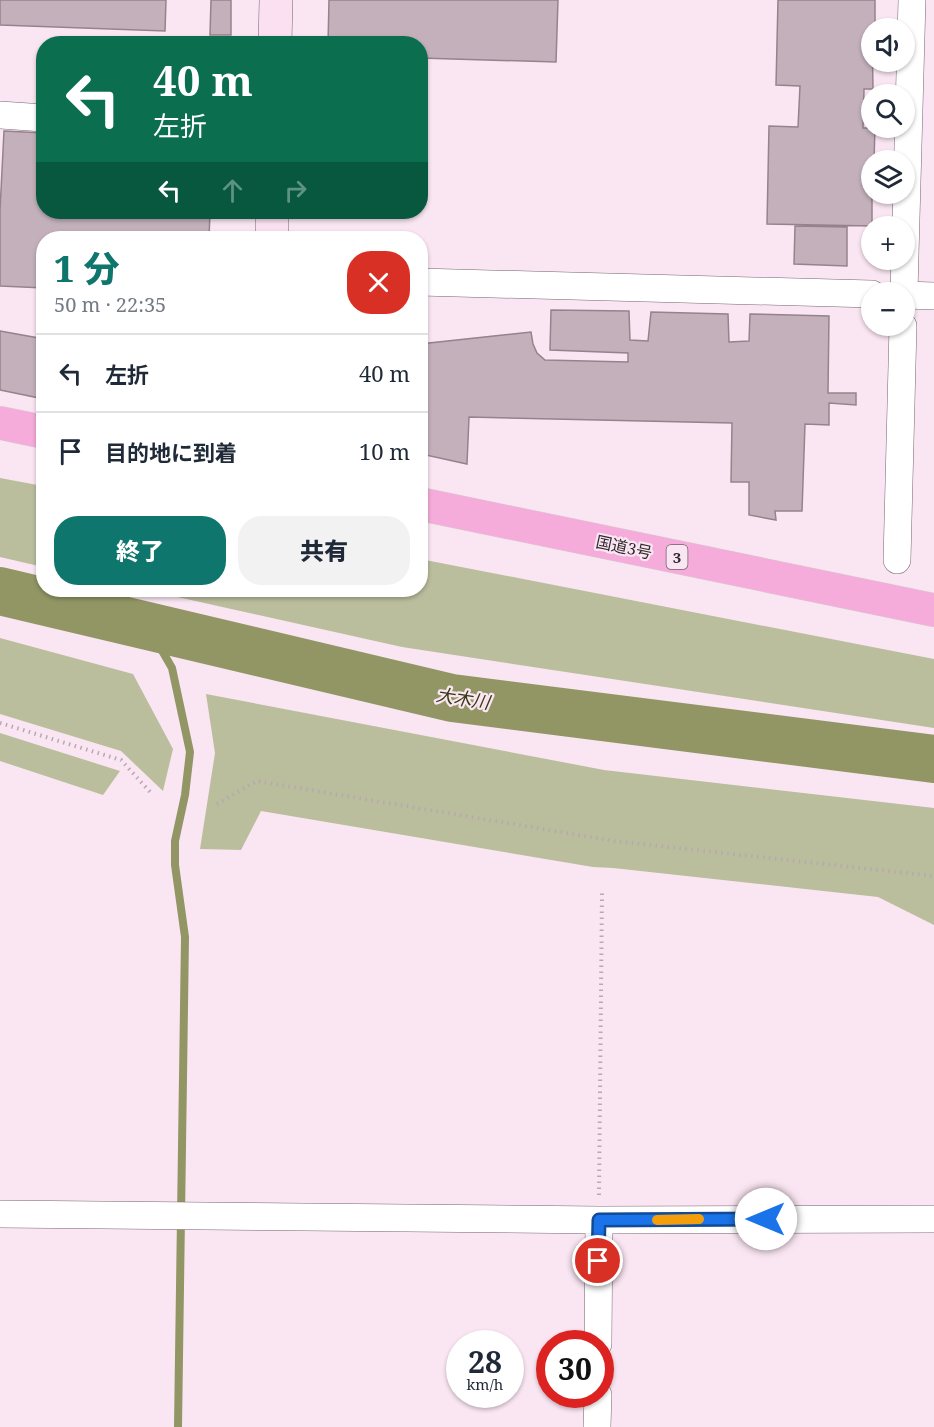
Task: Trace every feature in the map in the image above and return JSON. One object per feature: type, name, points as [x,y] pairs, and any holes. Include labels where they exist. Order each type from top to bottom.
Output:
[{"type":"highway","points":[[0,423],[36,430]]},
{"type":"highway","name":"国道3号","points":[[428,506],[934,610]]},
{"type":"main road","points":[[275,36],[276,0]]},
{"type":"street","points":[[904,282],[912,0]]},
{"type":"street","points":[[0,115],[36,117]]},
{"type":"street","points":[[428,282],[861,294]]},
{"type":"street","points":[[915,295],[934,296]]},
{"type":"street","points":[[897,560],[903,336]]},
{"type":"street","points":[[0,1214],[599,1220],[934,1219]]},
{"type":"street","points":[[598,1330],[599,1220]]},
{"type":"street","points":[[597,1427],[598,1408]]},
{"type":"path","points":[[0,723],[121,760],[152,794]]},
{"type":"path","points":[[217,804],[257,781],[614,841],[934,876]]},
{"type":"path","points":[[599,1220],[602,893]]},
{"type":"green space","points":[[0,478],[36,485],[36,565],[0,557]]},
{"type":"green space","points":[[428,561],[934,659],[934,728],[402,647],[177,597],[428,597]]},
{"type":"green space","points":[[0,638],[133,674],[173,749],[163,791],[121,751],[0,714]]},
{"type":"green space","points":[[206,694],[604,770],[934,808],[934,925],[878,897],[593,867],[261,811],[241,850],[200,849],[215,753]]},
{"type":"green space","points":[[0,733],[120,771],[103,795],[0,761]]},
{"type":"building","points":[[0,0],[166,0],[165,31],[0,25]]},
{"type":"building","points":[[211,0],[231,0],[231,35],[210,35]]},
{"type":"building","points":[[329,0],[558,0],[556,62],[428,58],[428,36],[328,36]]},
{"type":"building","points":[[778,0],[875,0],[875,18],[861,18],[861,72],[873,72],[873,84],[861,84],[861,138],[875,138],[874,150],[861,150],[861,204],[872,204],[872,216],[861,216],[861,226],[767,224],[769,126],[798,127],[800,86],[776,85]]},
{"type":"building","points":[[4,131],[36,133],[36,219],[210,219],[209,231],[36,231],[36,288],[0,286],[0,210]]},
{"type":"building","points":[[795,226],[847,227],[847,266],[794,264]]},
{"type":"building","points":[[551,310],[629,311],[630,340],[648,341],[651,312],[728,314],[729,342],[749,341],[750,314],[829,316],[828,393],[856,393],[856,405],[829,403],[829,425],[805,424],[802,511],[775,511],[776,520],[749,515],[749,482],[731,482],[732,423],[469,417],[467,464],[428,456],[428,343],[531,332],[537,353],[545,360],[628,362],[628,353],[550,350]]},
{"type":"building","points":[[0,331],[36,338],[36,397],[0,390]]},
{"type":"waterway","name":"大木川","points":[[0,591],[452,698],[934,759]]},
{"type":"waterway","points":[[149,628],[172,668],[190,752],[185,795],[175,841],[175,865],[185,937],[178,1427]]},
{"type":"slow traffic","points":[[657,1220],[699,1219]]},
{"type":"route","points":[[598,1261],[599,1220],[766,1219]]}]
